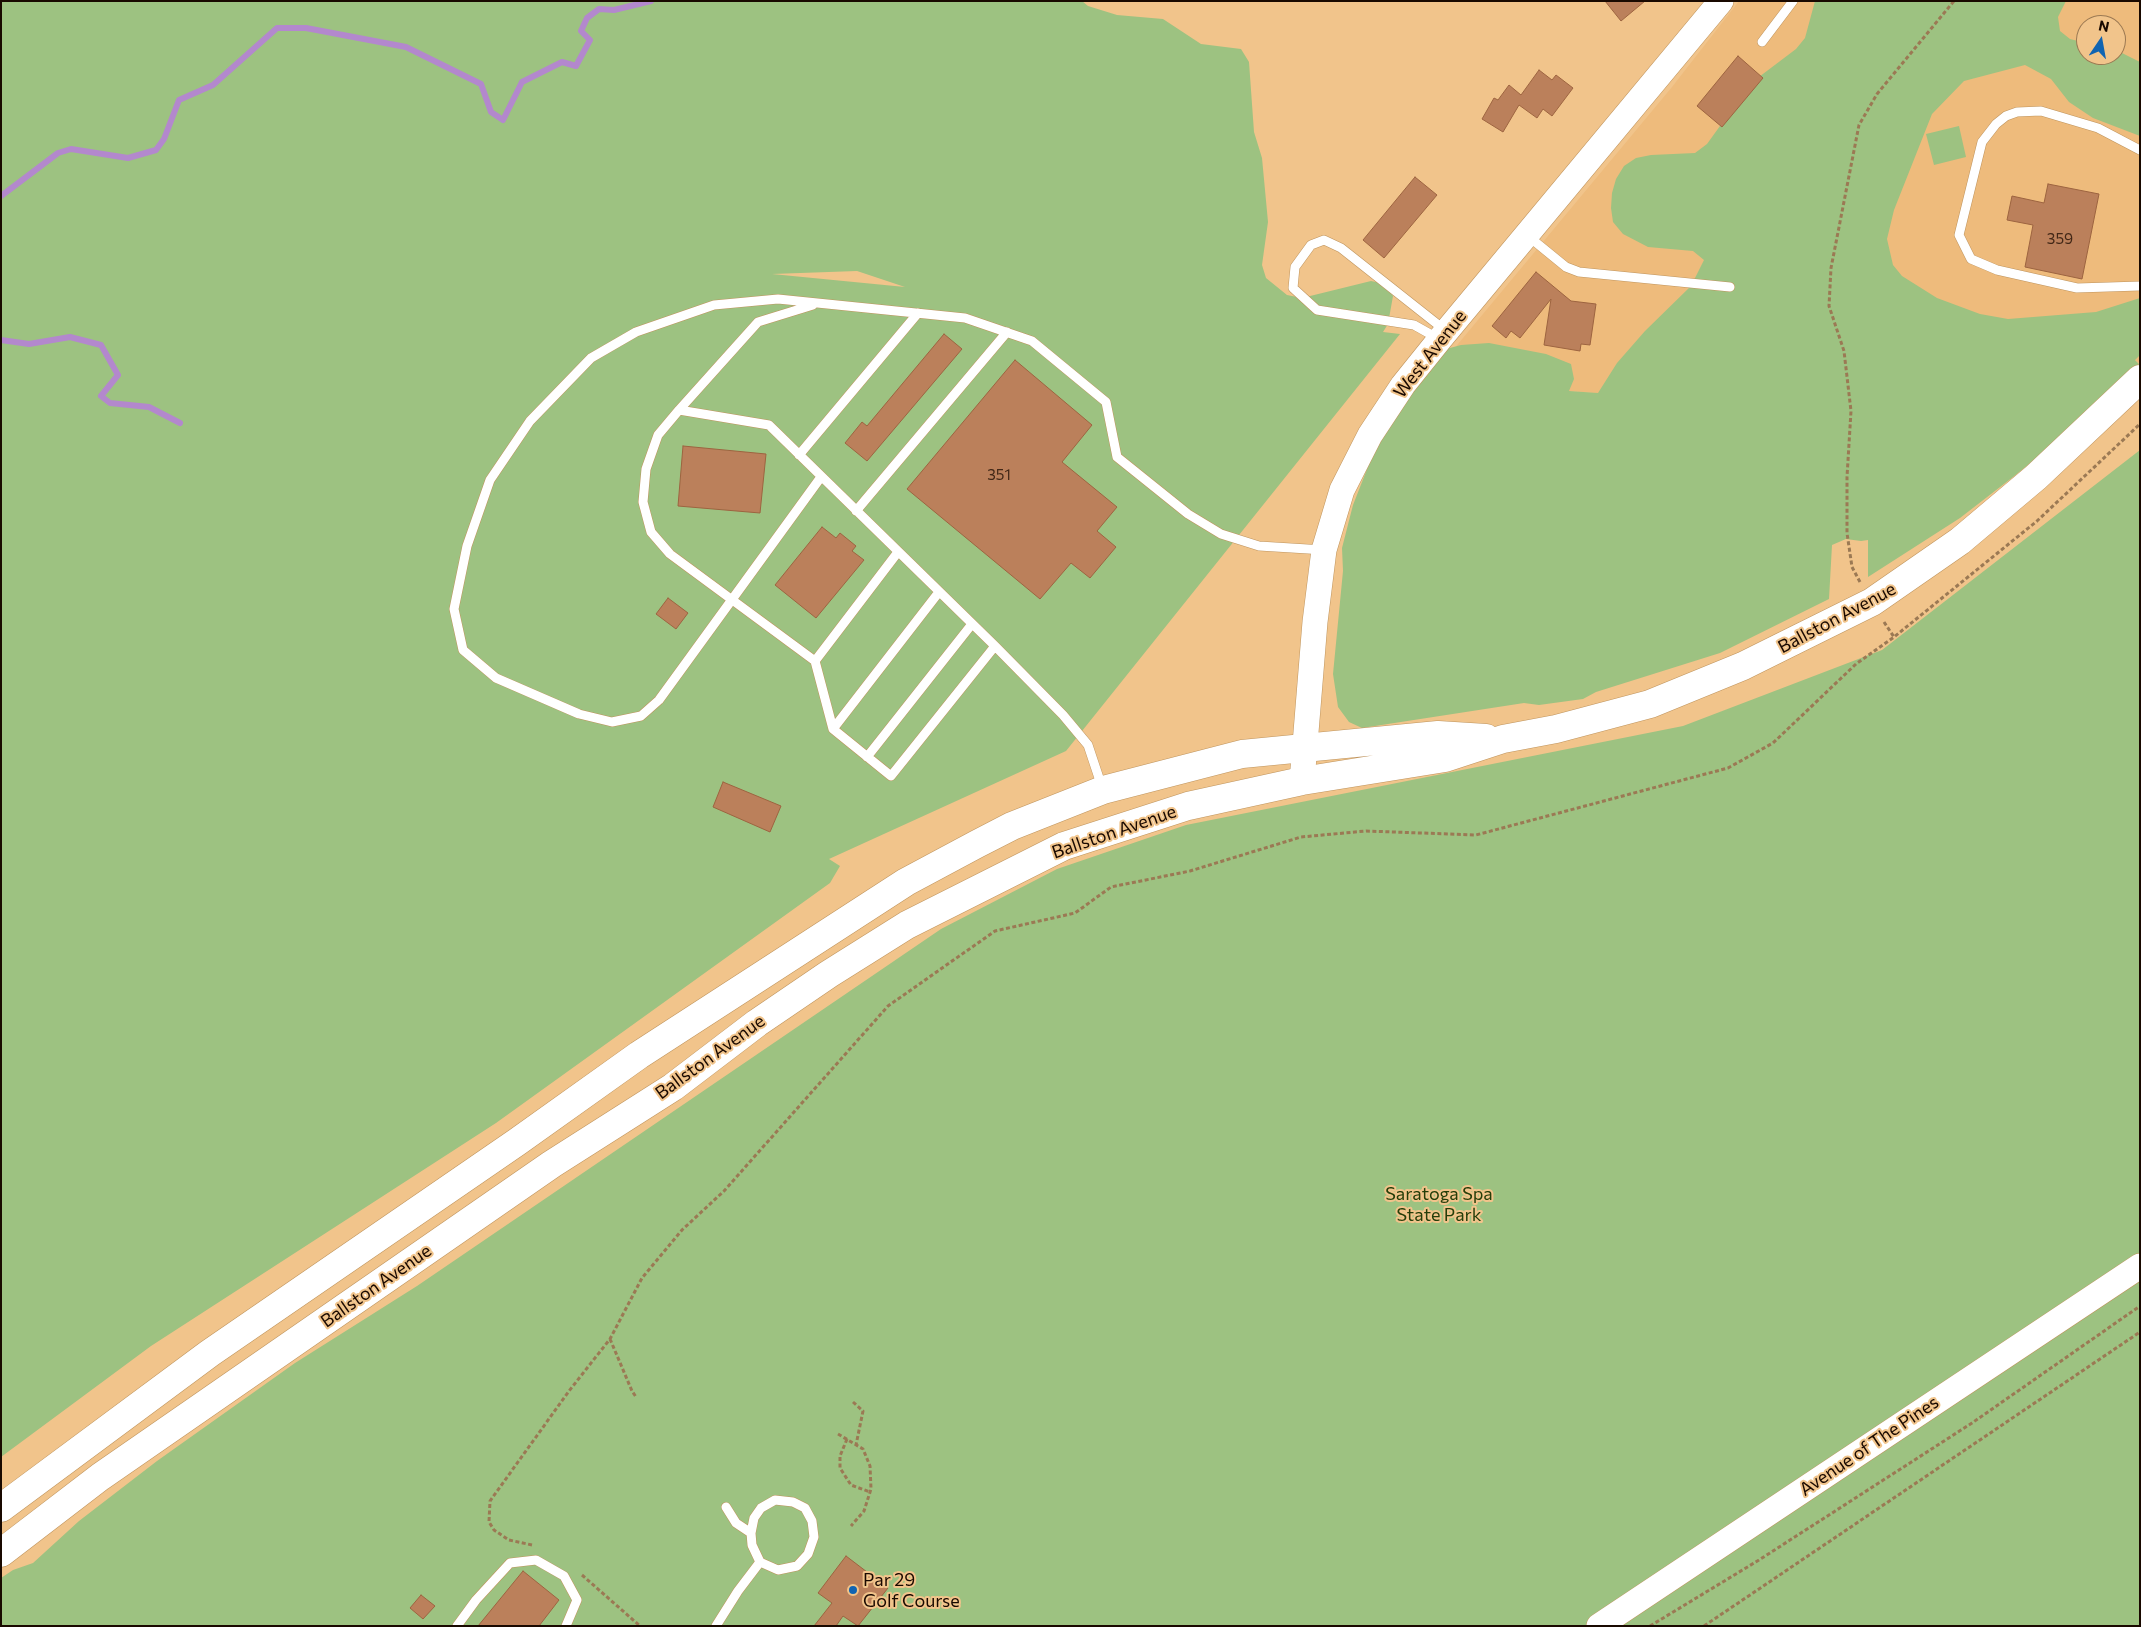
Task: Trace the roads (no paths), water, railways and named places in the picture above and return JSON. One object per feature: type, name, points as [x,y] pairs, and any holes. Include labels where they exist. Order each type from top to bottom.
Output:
[{"type":"highway","name":"Ballston Avenue","points":[[1,1553],[100,1477],[552,1164],[673,1087],[757,1023],[829,974],[907,925],[1064,846],[1188,806],[1302,781],[1445,758],[1503,739],[1556,729],[1650,704],[1743,666],[1872,602],[1960,542],[2036,477],[2140,379]]},
{"type":"highway","name":"Ballston Avenue","points":[[1,1508],[210,1353],[648,1050],[906,882],[1012,826],[1103,790],[1242,754],[1438,735],[1503,739]]},
{"type":"street","name":"West Avenue","points":[[1302,781],[1315,622],[1324,550],[1342,490],[1370,434],[1403,385],[1443,335],[1721,1]]},
{"type":"street","name":"Avenue of The Pines","points":[[1599,1626],[2140,1266]]},
{"type":"lane","points":[[1762,42],[1794,1]]},
{"type":"lane","points":[[2140,150],[2098,128],[2041,111],[2017,112],[2006,116],[1996,124],[1982,142],[1959,235],[1971,259],[1997,270],[2077,288],[2140,286]]},
{"type":"lane","points":[[1526,234],[1566,267],[1580,272],[1730,287]]},
{"type":"lane","points":[[1324,240],[1342,248],[1443,335],[1414,325],[1317,310],[1293,288],[1295,267],[1311,245],[1324,240]]},
{"type":"lane","points":[[822,477],[659,700],[641,716],[612,722],[578,714],[496,678],[463,650],[454,609],[467,546],[490,480],[530,421],[591,358],[636,332],[714,305],[778,299],[966,318],[1032,341],[1106,402],[1117,457],[1188,514],[1221,534],[1259,546],[1324,550]]},
{"type":"lane","points":[[818,303],[758,322],[658,435],[646,469],[643,502],[651,532],[670,554],[815,661],[833,729],[891,776],[995,646]]},
{"type":"lane","points":[[799,455],[918,313]]},
{"type":"lane","points":[[856,510],[1007,332]]},
{"type":"lane","points":[[679,410],[769,425],[1063,715],[1088,744],[1103,790]]},
{"type":"lane","points":[[815,661],[898,552]]},
{"type":"lane","points":[[833,729],[940,592]]},
{"type":"lane","points":[[866,757],[972,624]]},
{"type":"lane","points":[[774,1500],[793,1502],[805,1508],[812,1521],[814,1537],[808,1554],[797,1566],[778,1570],[760,1562],[752,1545],[751,1533],[754,1518],[761,1508],[774,1500]]},
{"type":"lane","points":[[726,1507],[736,1523],[751,1533]]},
{"type":"lane","points":[[457,1626],[476,1600],[510,1563],[536,1560],[564,1576],[577,1600],[566,1626]]},
{"type":"lane","points":[[716,1626],[738,1591],[760,1562]]},
{"type":"waterway","points":[[1,196],[58,153],[71,149],[128,158],[156,150],[164,139],[179,100],[213,85],[277,28],[306,28],[406,47],[481,84],[491,112],[503,120],[522,82],[562,62],[576,66],[590,40],[581,31],[587,18],[599,9],[614,10],[651,1]]},
{"type":"waterway","points":[[1,340],[29,344],[70,337],[101,345],[118,375],[101,396],[110,403],[149,407],[180,423]]},
{"type":"place","name":"Par 29 Golf Course","points":[[853,1590]]},
{"type":"park label","name":"Saratoga Spa State Park","points":[[1439,1204]]}]
